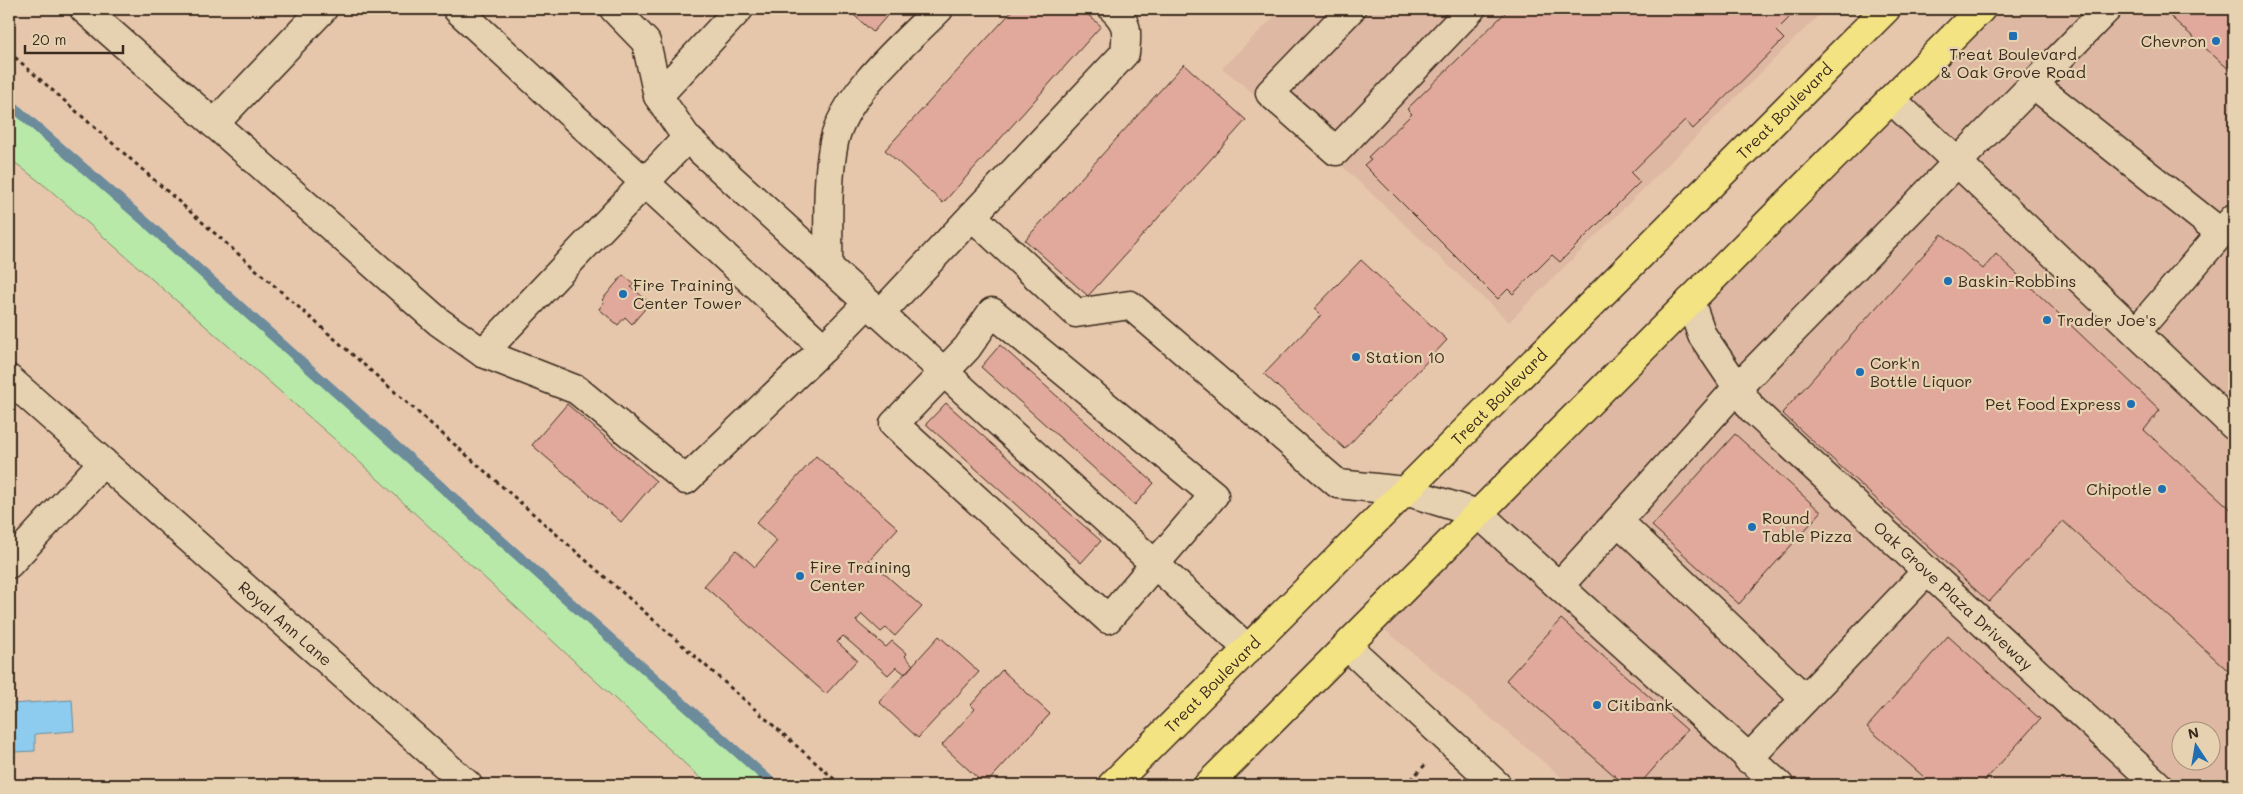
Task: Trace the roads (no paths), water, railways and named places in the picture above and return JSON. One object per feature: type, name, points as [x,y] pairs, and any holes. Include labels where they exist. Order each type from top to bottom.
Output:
[{"type":"main road","name":"Treat Boulevard","points":[[1112,785],[1886,9]]},
{"type":"main road","points":[[1208,785],[1981,9]]},
{"type":"street","points":[[84,9],[439,322],[483,353],[577,390],[686,480],[824,348],[874,309],[972,216],[1124,53],[1127,30],[1120,15],[1113,9]]},
{"type":"street","points":[[214,124],[324,9]]},
{"type":"street","points":[[457,9],[824,348]]},
{"type":"street","points":[[614,9],[646,42],[658,96],[687,138],[1248,649]]},
{"type":"street","points":[[658,96],[739,9]]},
{"type":"street","points":[[828,267],[834,141],[842,118],[863,87],[939,9]]},
{"type":"street","points":[[1352,9],[1270,92],[1336,151],[1471,9]]},
{"type":"street","points":[[1559,586],[1738,388],[2104,10]]},
{"type":"street","points":[[2033,84],[2228,226],[2136,332]]},
{"type":"street","points":[[1891,99],[2234,426]]},
{"type":"street","points":[[483,353],[687,138]]},
{"type":"street","points":[[972,216],[1076,313],[1130,305],[1338,484],[1405,491],[1479,514],[1748,760],[1779,785]]},
{"type":"street","name":"Oak Grove Plaza Driveway","points":[[1690,301],[1702,335],[1752,409],[2158,785]]},
{"type":"street","points":[[992,312],[1214,495],[1108,619],[894,424],[943,372],[967,348],[992,312]]},
{"type":"street","name":"Royal Ann Lane","points":[[9,380],[468,785]]},
{"type":"street","points":[[9,564],[103,462]]},
{"type":"street","points":[[1618,521],[1805,699]]},
{"type":"street","points":[[1748,760],[1927,571]]},
{"type":"street","points":[[1347,646],[1497,785]]},
{"type":"water","points":[[72,700],[74,731],[35,734],[35,751],[14,752],[11,704]]},
{"type":"waterway","points":[[9,103],[148,224],[774,785]]},
{"type":"place","name":"Treat Boulevard & Oak Grove Road","points":[[2013,36]]},
{"type":"place","name":"Chevron","points":[[2216,41]]},
{"type":"place","name":"Baskin-Robbins","points":[[1948,281]]},
{"type":"place","name":"Fire Training Center Tower","points":[[623,294]]},
{"type":"place","name":"Trader Joe's","points":[[2047,320]]},
{"type":"place","name":"Station 10","points":[[1356,357]]},
{"type":"place","name":"Cork'n Bottle Liquor","points":[[1860,372]]},
{"type":"place","name":"Pet Food Express","points":[[2131,404]]},
{"type":"place","name":"Chipotle","points":[[2162,489]]},
{"type":"place","name":"Round Table Pizza","points":[[1752,527]]},
{"type":"place","name":"Fire Training Center","points":[[800,576]]},
{"type":"place","name":"Citibank","points":[[1597,705]]}]
